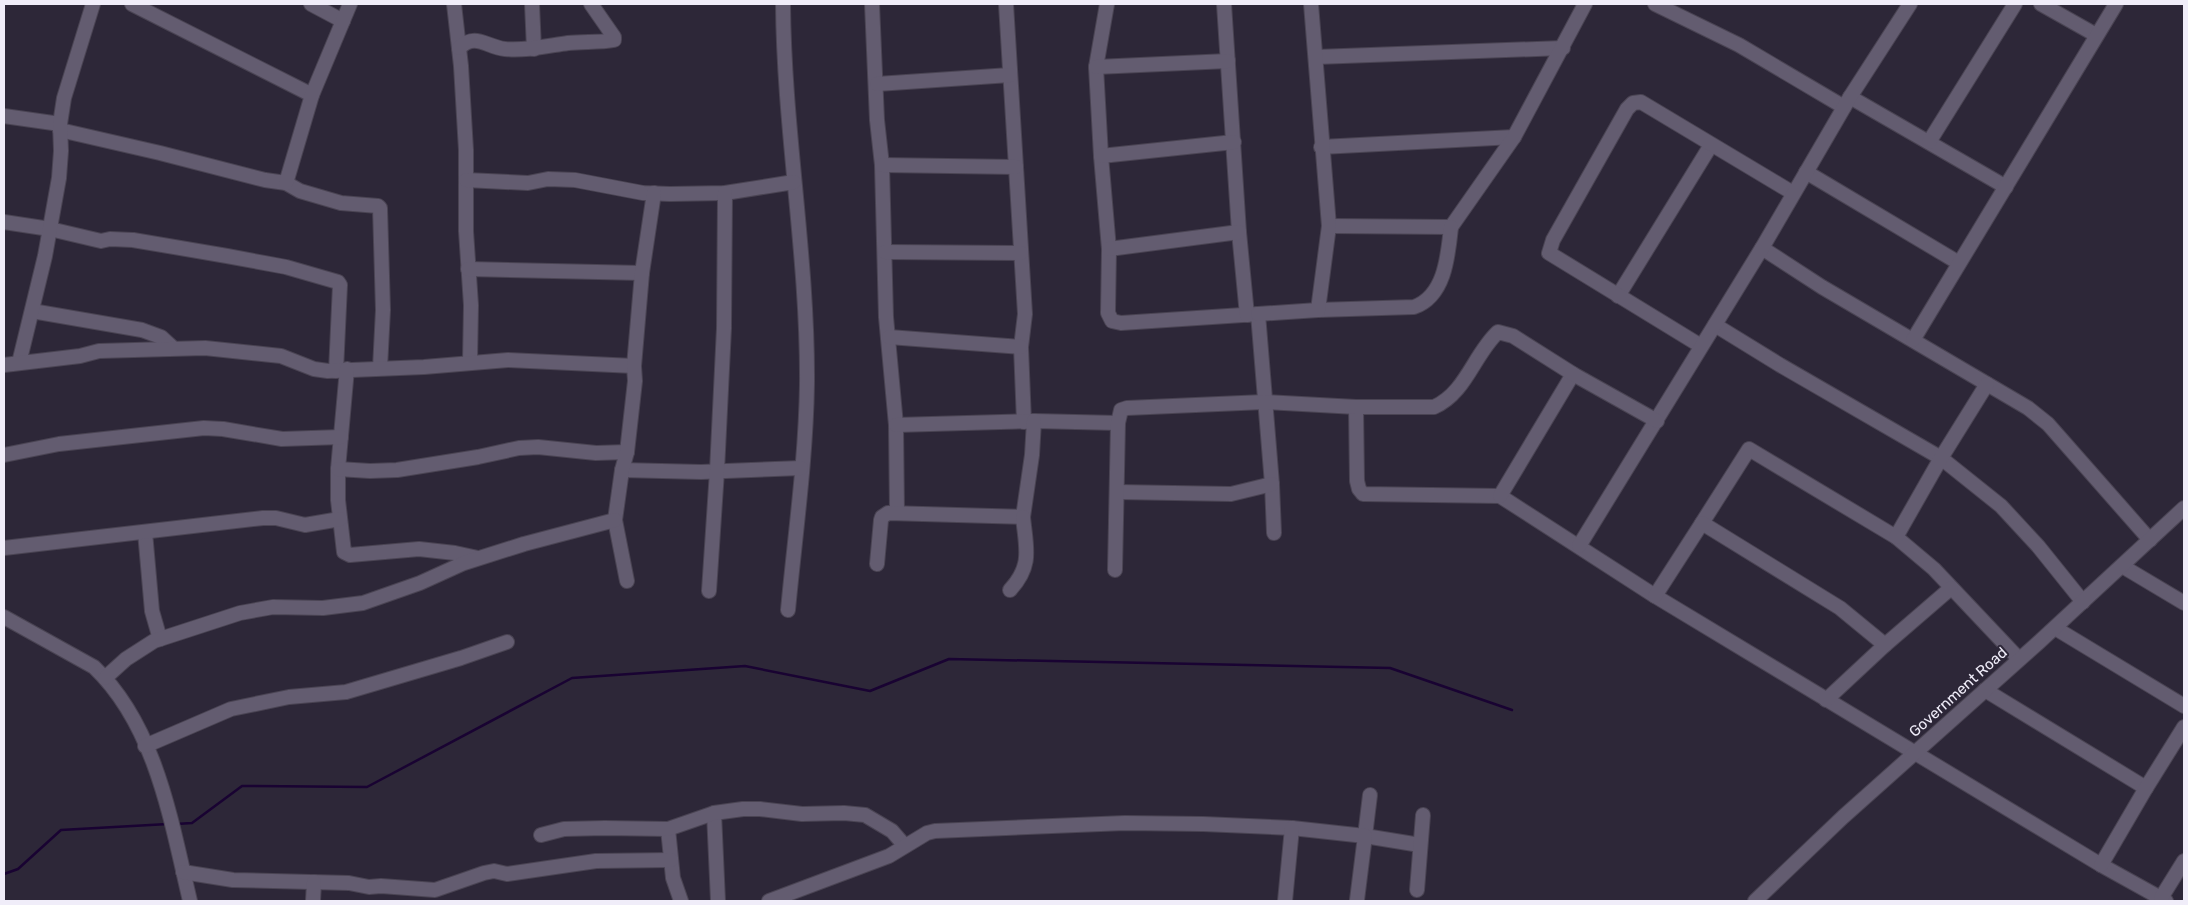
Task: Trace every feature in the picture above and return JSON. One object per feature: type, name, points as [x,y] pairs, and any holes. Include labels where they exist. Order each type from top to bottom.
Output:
[{"type":"street","points":[[19,364],[50,229],[59,178],[60,127],[70,76],[93,4]]},
{"type":"street","points":[[132,4],[312,95]]},
{"type":"street","points":[[311,4],[343,21]]},
{"type":"street","points":[[286,183],[312,95],[350,4]]},
{"type":"street","points":[[454,4],[466,150],[466,231],[471,304],[470,362]]},
{"type":"street","points":[[532,4],[534,48]]},
{"type":"street","points":[[459,48],[467,41],[472,40],[505,49],[614,40],[614,36],[591,4]]},
{"type":"street","points":[[783,4],[788,126],[804,311],[807,384],[788,610]]},
{"type":"street","points":[[872,4],[877,120],[882,165],[886,317],[896,425],[897,512]]},
{"type":"street","points":[[1006,4],[1025,314],[1021,347],[1032,455],[1023,517],[1026,562],[1022,576],[1010,590]]},
{"type":"street","points":[[1107,4],[1096,67],[1109,249],[1108,313],[1112,321],[1117,323],[1318,310],[1414,307],[1422,304],[1434,292],[1443,274],[1448,257],[1451,227],[1514,137],[1585,4]]},
{"type":"street","points":[[1224,4],[1239,232],[1264,402],[1272,484],[1274,532]]},
{"type":"street","points":[[1311,4],[1321,147],[1329,226],[1318,310]]},
{"type":"street","points":[[1655,4],[1929,142],[2006,187]]},
{"type":"street","points":[[1579,546],[1762,248],[1847,102],[1910,4]]},
{"type":"street","points":[[1929,142],[2015,4]]},
{"type":"street","points":[[2042,4],[2096,35]]},
{"type":"street","points":[[1913,340],[2116,4]]},
{"type":"street","points":[[1316,57],[1563,48]]},
{"type":"street","points":[[1096,67],[1228,61]]},
{"type":"street","points":[[876,84],[1010,75]]},
{"type":"street","points":[[1701,346],[1549,253],[1549,247],[1627,109],[1633,103],[1641,102],[1793,194]]},
{"type":"street","points":[[4,116],[60,127],[265,180],[286,183],[300,191],[341,203],[374,205],[380,208],[383,310],[380,368]]},
{"type":"street","points":[[1321,147],[1514,137]]},
{"type":"street","points":[[1101,156],[1234,142]]},
{"type":"street","points":[[1618,296],[1711,145]]},
{"type":"street","points":[[882,165],[1016,168]]},
{"type":"street","points":[[1806,172],[1959,263]]},
{"type":"street","points":[[466,180],[528,183],[548,179],[568,180],[654,193],[724,193],[794,182]]},
{"type":"street","points":[[628,581],[615,520],[622,470],[627,452],[635,381],[634,366],[642,274],[654,193]]},
{"type":"street","points":[[709,591],[724,328],[724,193]]},
{"type":"street","points":[[4,222],[50,229],[101,241],[110,239],[133,240],[227,256],[286,268],[338,282],[340,285],[341,370],[341,437],[338,500],[344,552],[347,555],[419,549],[478,558]]},
{"type":"street","points":[[1329,226],[1451,227]]},
{"type":"street","points":[[1109,249],[1239,232]]},
{"type":"street","points":[[1762,248],[1822,287],[2028,408],[2048,424],[2150,540]]},
{"type":"street","points":[[885,252],[1021,253]]},
{"type":"street","points":[[468,269],[642,274]]},
{"type":"street","points":[[32,310],[142,330],[161,337],[173,348]]},
{"type":"street","points":[[1715,325],[1780,365],[1941,458],[2001,506],[2038,546],[2083,602]]},
{"type":"street","points":[[1115,570],[1118,423],[1122,410],[1127,408],[1264,402],[1425,408],[1442,403],[1455,392],[1498,332],[1514,336],[1573,374],[1657,421]]},
{"type":"street","points":[[889,337],[1021,347]]},
{"type":"street","points":[[4,365],[80,356],[98,351],[205,348],[287,357],[298,364],[314,369],[424,367],[470,362],[529,360],[634,366]]},
{"type":"street","points":[[1500,496],[1573,374]]},
{"type":"street","points":[[1896,537],[1941,458],[1987,384]]},
{"type":"street","points":[[1356,406],[1357,481],[1359,489],[1363,494],[1500,496],[1655,596],[2154,898],[2184,861]]},
{"type":"street","points":[[896,425],[1029,422],[1118,423]]},
{"type":"street","points":[[4,455],[59,444],[204,428],[282,438],[341,437]]},
{"type":"street","points":[[338,469],[397,470],[519,448],[538,447],[596,453],[627,452]]},
{"type":"street","points":[[1655,596],[1749,449],[1896,537],[1918,554],[2020,659]]},
{"type":"street","points":[[622,470],[801,468]]},
{"type":"street","points":[[1117,492],[1231,494],[1272,484]]},
{"type":"street","name":"Government Road","points":[[1755,901],[1843,817],[2055,628],[2184,508]]},
{"type":"street","points":[[877,564],[882,517],[888,513],[1023,517]]},
{"type":"street","points":[[4,548],[263,518],[276,518],[305,525],[340,519]]},
{"type":"street","points":[[105,678],[133,653],[160,639],[253,610],[273,607],[323,608],[363,603],[478,558],[581,527],[615,520]]},
{"type":"street","points":[[1702,522],[1840,608],[1885,645]]},
{"type":"street","points":[[145,532],[152,611],[160,639]]},
{"type":"street","points":[[2122,566],[2184,603]]},
{"type":"street","points":[[1826,700],[1885,645],[1952,588]]},
{"type":"street","points":[[4,617],[94,667],[105,678],[132,715],[166,804],[190,901]]},
{"type":"street","points":[[2055,628],[2184,706]]},
{"type":"street","points":[[145,746],[232,709],[289,697],[346,692],[461,658],[507,642]]},
{"type":"street","points":[[1985,690],[2146,788]]},
{"type":"street","points":[[2101,865],[2184,727]]},
{"type":"street","points":[[1357,900],[1370,795]]},
{"type":"street","points":[[541,835],[564,829],[668,829],[714,814],[743,809],[760,809],[802,814],[844,813],[865,815],[892,831],[904,846]]},
{"type":"street","points":[[714,814],[718,901]]},
{"type":"street","points":[[1417,890],[1423,816]]},
{"type":"street","points":[[769,901],[883,858],[927,832],[935,831],[1126,823],[1234,824],[1365,836],[1420,845]]},
{"type":"street","points":[[1285,901],[1292,828]]},
{"type":"street","points":[[668,829],[674,887],[681,901]]},
{"type":"street","points":[[183,872],[233,880],[349,883],[369,887],[381,886],[435,890],[470,877],[494,871],[506,874],[596,861],[671,860]]},
{"type":"street","points":[[313,901],[314,882]]},
{"type":"street","points":[[369,887],[371,901]]},
{"type":"waterway","points":[[176,824],[192,823],[242,786],[367,787],[572,678],[745,666],[870,691],[949,659],[1390,668],[1512,710]]},
{"type":"waterway","points":[[4,874],[18,869],[61,830],[168,824]]}]
